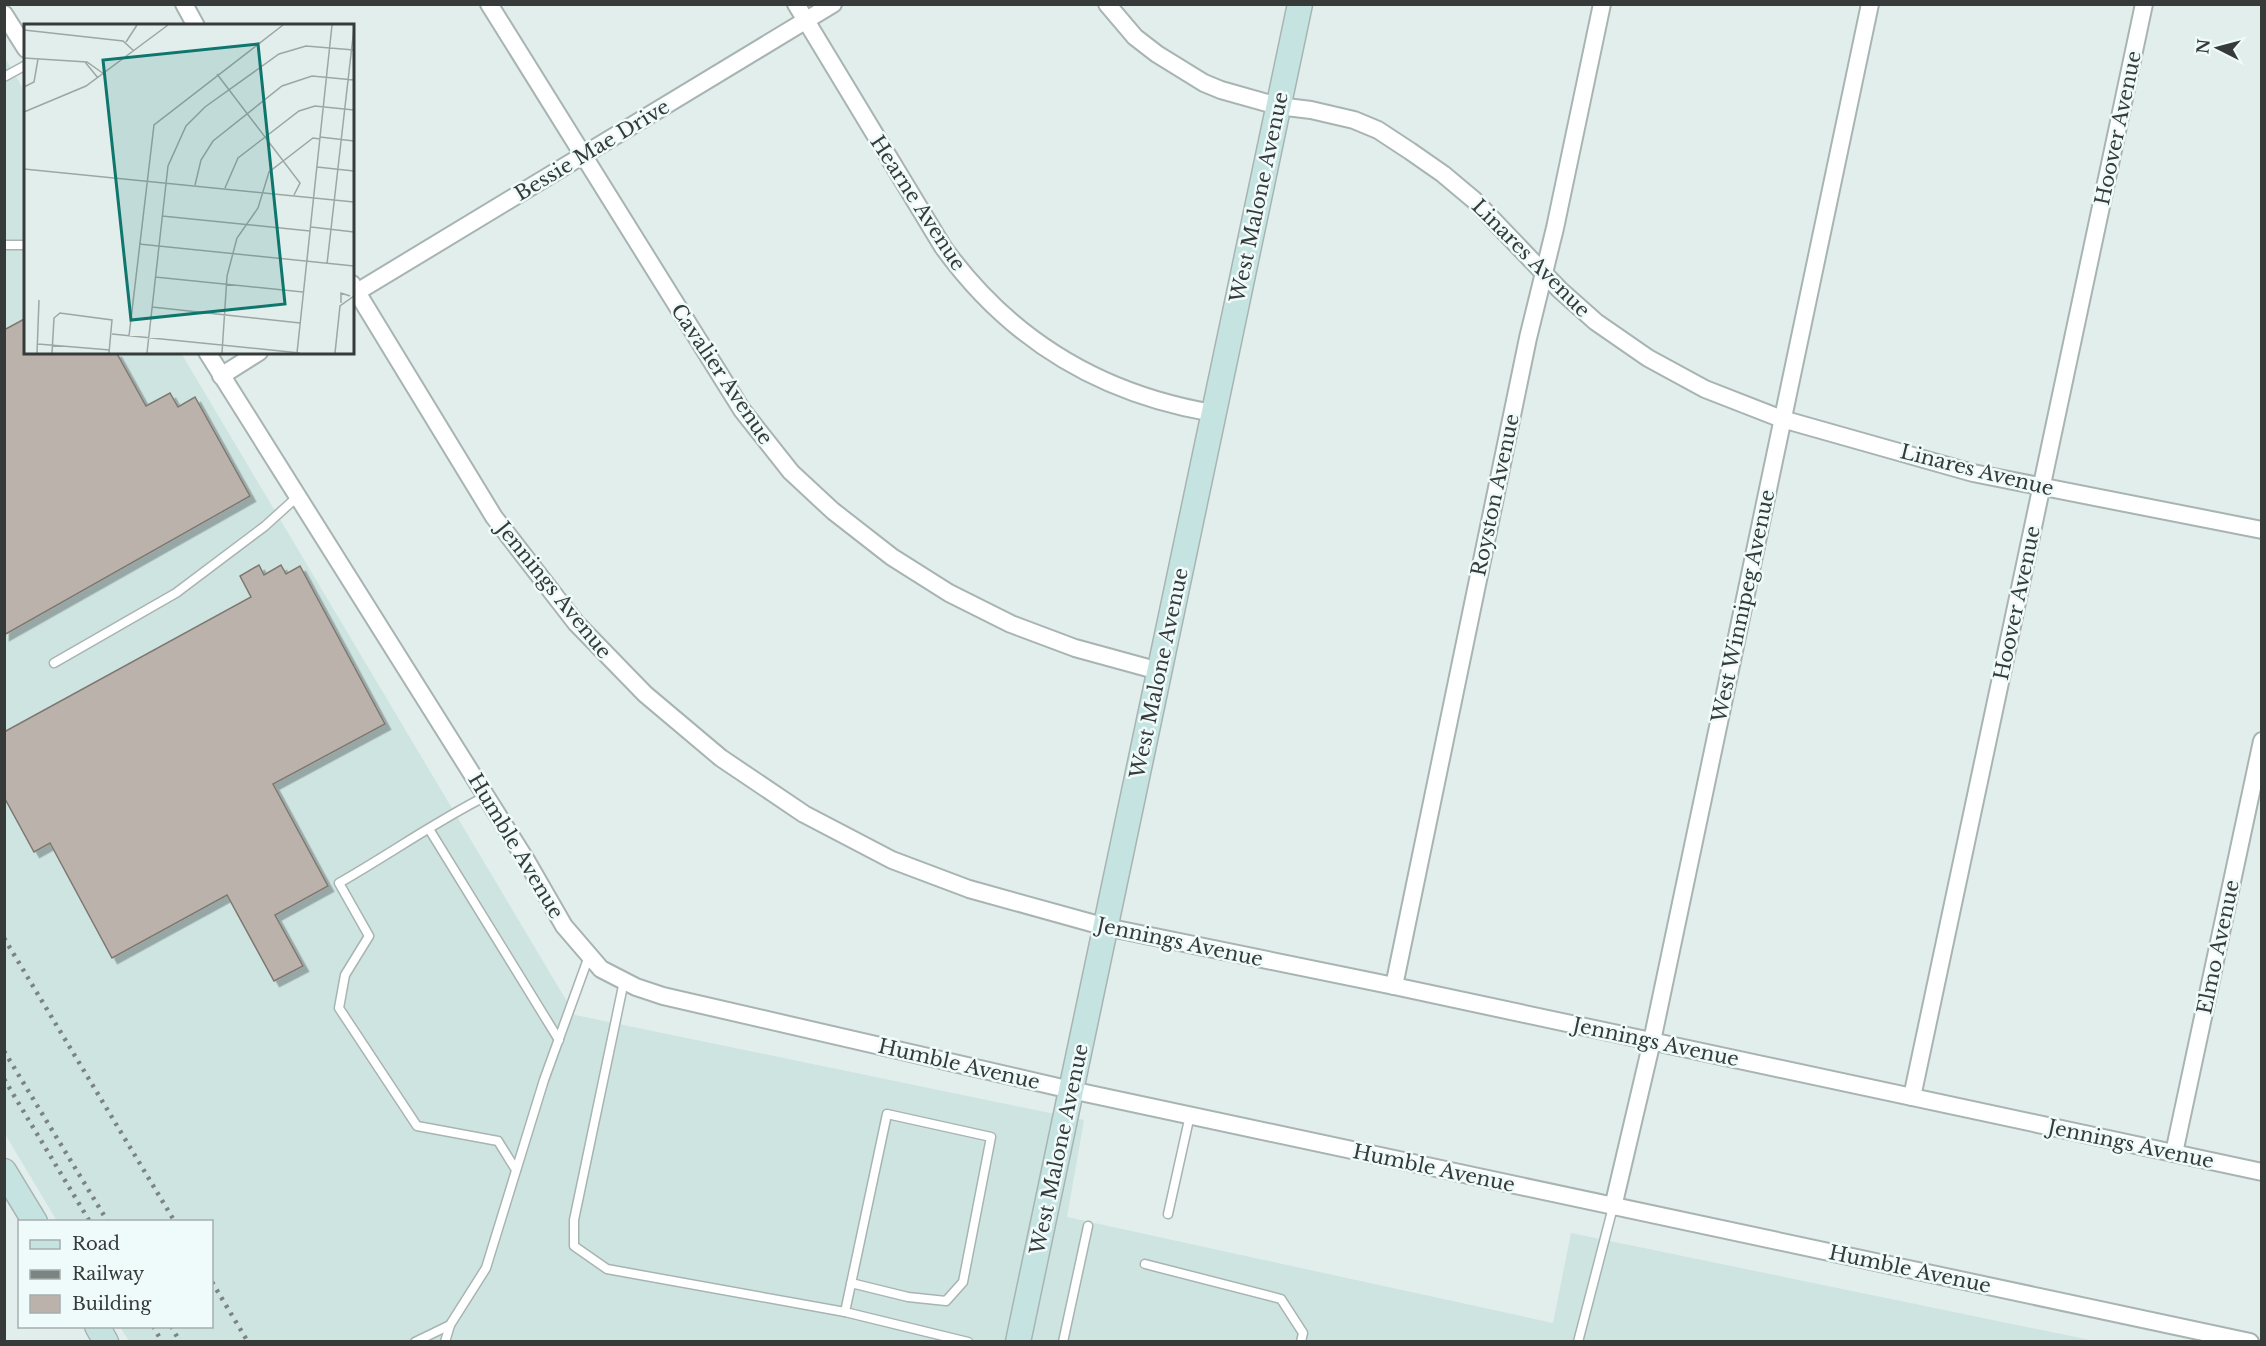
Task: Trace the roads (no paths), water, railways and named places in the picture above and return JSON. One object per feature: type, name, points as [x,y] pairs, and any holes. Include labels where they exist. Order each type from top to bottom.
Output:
[{"type":"street","points":[[184,4],[195,24]]},
{"type":"street","name":"Cavalier Avenue","points":[[489,4],[581,156],[742,410],[791,472],[833,511],[892,557],[950,593],[1011,624],[1075,648],[1159,671]]},
{"type":"street","name":"Hearne Avenue","points":[[796,4],[942,247],[961,273],[996,310],[1022,331],[1094,377],[1173,405],[1213,413]]},
{"type":"street","name":"Bessie Mae Drive","points":[[354,290],[832,4]]},
{"type":"street","name":"Linares Avenue","points":[[1107,4],[1136,37],[1180,70],[1221,90],[1278,106],[1311,110],[1354,120],[1378,130],[1443,174],[1474,200],[1543,272],[1596,322],[1648,358],[1705,388],[1782,419],[1973,473],[2262,530]]},
{"type":"street","name":"West Malone Avenue","points":[[1018,1341],[1300,4]]},
{"type":"street","name":"Royston Avenue","points":[[1394,986],[1543,272],[1555,228],[1602,4]]},
{"type":"street","name":"West Winnipeg Avenue","points":[[1613,1207],[1652,1041],[1870,4]]},
{"type":"street","name":"Hoover Avenue","points":[[1912,1097],[2144,4]]},
{"type":"street","points":[[4,14],[24,46]]},
{"type":"street","name":"Jennings Avenue","points":[[354,290],[494,517],[576,623],[645,694],[721,758],[804,814],[892,860],[969,889],[1106,927],[1394,986],[2262,1172]]},
{"type":"street","name":"Humble Avenue","points":[[208,354],[486,796],[564,926],[601,969],[624,981],[663,996],[1071,1090],[2250,1341]]},
{"type":"street","points":[[221,376],[256,354]]},
{"type":"street","name":"Elmo Avenue","points":[[2174,1153],[2262,741]]},
{"type":"street","points":[[4,1171],[34,1220]]},
{"type":"street","points":[[98,1328],[106,1341]]},
{"type":"lane","points":[[4,77],[24,66]]},
{"type":"lane","points":[[4,245],[24,245]]},
{"type":"lane","points":[[54,663],[176,593],[265,526],[297,497]]},
{"type":"lane","points":[[486,796],[452,813],[339,884],[369,936],[345,975],[339,1008],[417,1126],[498,1141],[516,1170]]},
{"type":"lane","points":[[429,829],[559,1040]]},
{"type":"lane","points":[[445,1341],[450,1325],[486,1268],[544,1080],[590,956]]},
{"type":"lane","points":[[624,981],[574,1220],[574,1246],[607,1269],[845,1312],[968,1341]]},
{"type":"lane","points":[[845,1312],[851,1283],[887,1113],[991,1137],[963,1282],[946,1301],[908,1297],[851,1283]]},
{"type":"lane","points":[[1168,1214],[1190,1114]]},
{"type":"lane","points":[[1578,1341],[1613,1207]]},
{"type":"lane","points":[[1063,1341],[1088,1226]]},
{"type":"lane","points":[[1145,1264],[1281,1299],[1303,1333],[1301,1341]]},
{"type":"lane","points":[[415,1341],[450,1325]]},
{"type":"railway","points":[[4,938],[174,1220]]},
{"type":"railway","points":[[4,1051],[107,1220]]},
{"type":"railway","points":[[4,1079],[89,1220]]},
{"type":"railway","points":[[213,1284],[248,1342]]},
{"type":"railway","points":[[154,1328],[162,1342]]},
{"type":"railway","points":[[172,1328],[180,1342]]}]
